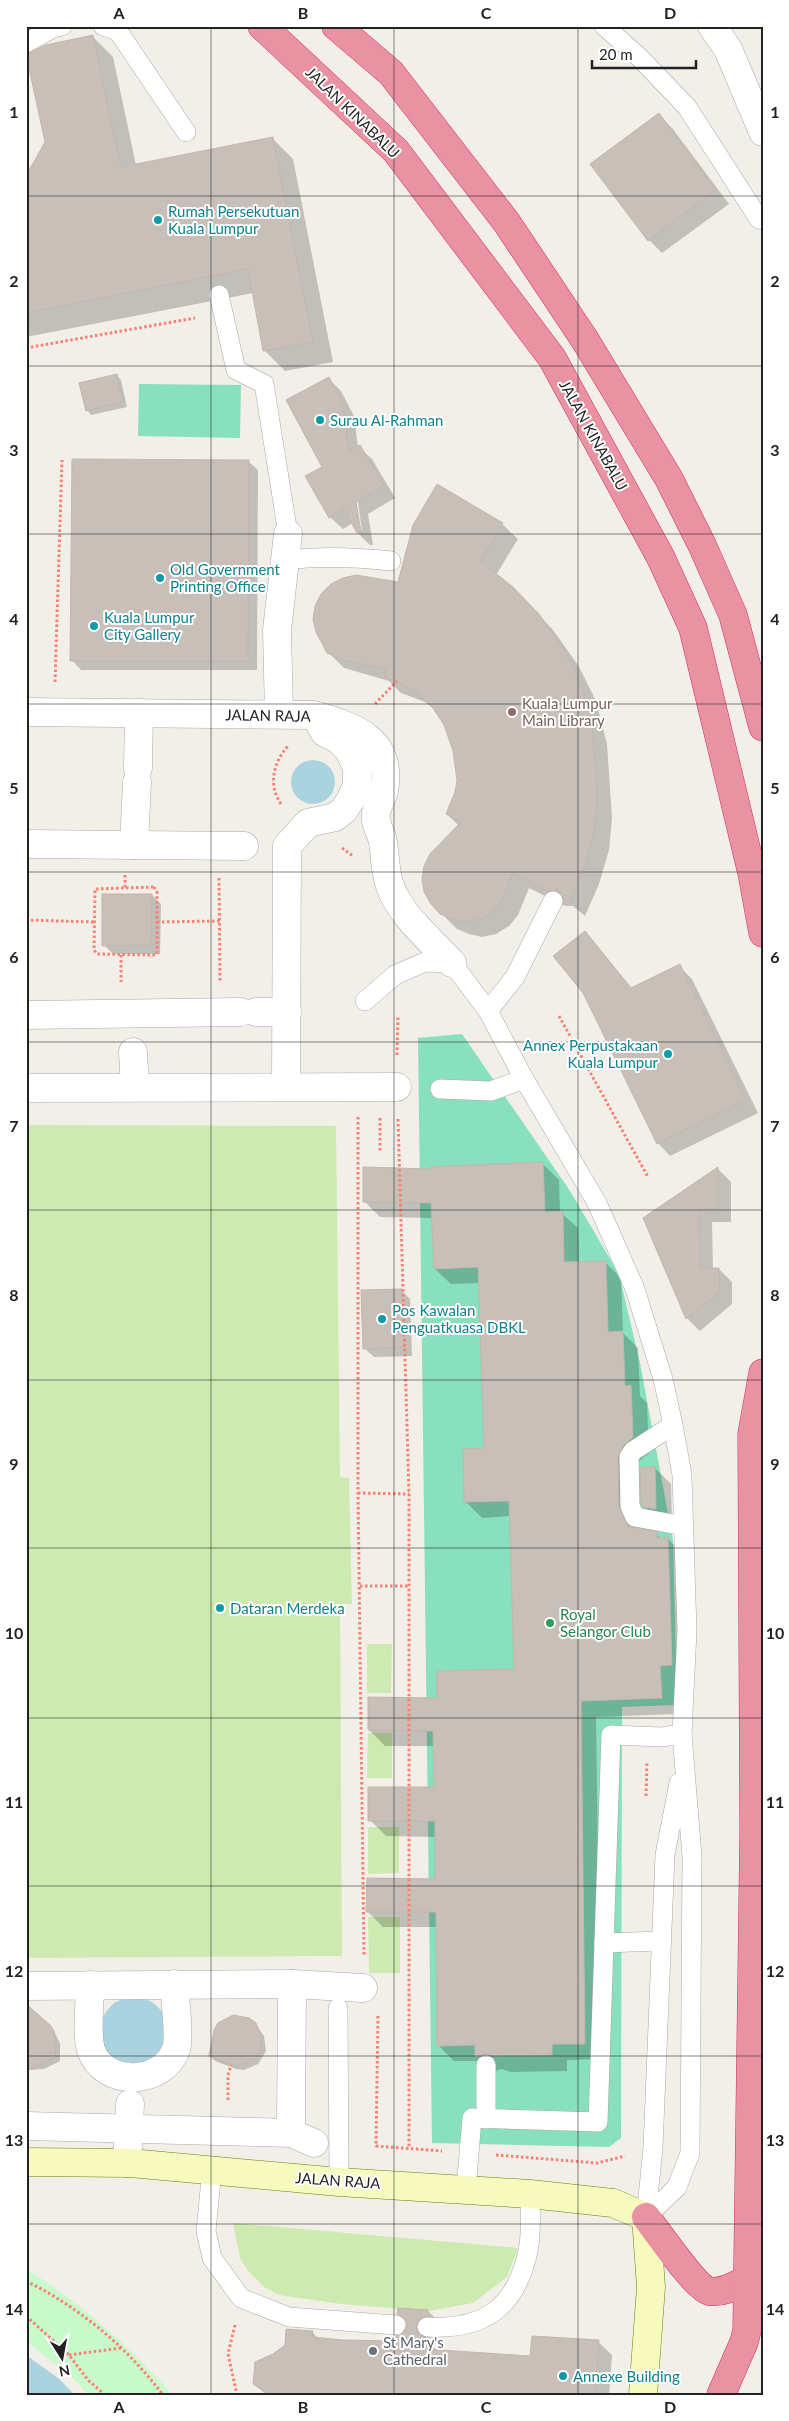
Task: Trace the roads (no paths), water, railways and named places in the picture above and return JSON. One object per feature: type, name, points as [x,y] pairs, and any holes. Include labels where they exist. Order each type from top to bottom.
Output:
[{"type":"highway","name":"JALAN KINABALU","points":[[262,26],[396,151],[552,358],[661,558],[692,628],[752,873],[763,933]]},
{"type":"highway","points":[[336,26],[391,73],[507,223],[585,340],[669,479],[702,545],[733,615],[763,727]]},
{"type":"highway","points":[[721,2395],[744,2342],[747,2330],[746,2280],[754,1831],[752,1434],[763,1373]]},
{"type":"highway","points":[[646,2217],[696,2284],[710,2291],[724,2290],[746,2280]]},
{"type":"street","points":[[712,26],[728,48],[763,132]]},
{"type":"street","points":[[279,714],[277,630],[288,534]]},
{"type":"street","name":"JALAN RAJA","points":[[26,712],[279,714],[319,724],[359,730],[368,737],[380,753],[385,770],[384,792],[376,812],[376,826],[382,840],[389,884],[401,908],[452,963]]},
{"type":"street","points":[[134,845],[139,713]]},
{"type":"street","points":[[286,1086],[287,846],[308,823],[335,817],[351,800],[356,785],[357,768],[348,750],[338,739],[319,724]]},
{"type":"street","points":[[26,844],[287,846]]},
{"type":"street","points":[[26,1015],[132,1032],[239,1012],[286,1012]]},
{"type":"street","points":[[132,1032],[135,1087]]},
{"type":"street","points":[[26,1088],[397,1087]]},
{"type":"street","points":[[90,1985],[92,2052],[104,2068],[120,2076],[130,2078],[142,2077],[158,2071],[165,2066],[176,2048],[174,1984]]},
{"type":"street","points":[[26,2126],[130,2116],[303,2138],[292,1984]]},
{"type":"street","points":[[26,1986],[292,1984],[363,1988]]},
{"type":"street","points":[[128,2163],[130,2116]]},
{"type":"street","name":"JALAN RAJA","points":[[26,2162],[128,2163],[212,2169],[339,2182],[530,2194],[614,2203],[646,2217]]},
{"type":"street","points":[[643,2395],[651,2287],[646,2217]]},
{"type":"lane","points":[[103,26],[118,31],[186,132]]},
{"type":"lane","points":[[604,26],[640,58],[686,107],[759,219],[763,220]]},
{"type":"lane","points":[[26,43],[56,27]]},
{"type":"lane","points":[[221,304],[236,370],[264,384],[288,534]]},
{"type":"lane","points":[[284,560],[316,556],[355,557],[391,561]]},
{"type":"lane","points":[[488,1011],[515,976],[553,901]]},
{"type":"lane","points":[[365,1002],[395,975],[425,962],[452,963],[488,1011],[524,1079],[597,1203],[617,1246],[650,1334],[673,1424],[682,1475],[687,1630],[682,1734],[692,1856],[690,2153],[677,2187],[646,2217]]},
{"type":"lane","points":[[440,1089],[491,1091],[524,1079]]},
{"type":"lane","points":[[673,1424],[633,1451],[629,1458],[630,1506],[635,1517],[684,1526]]},
{"type":"lane","points":[[466,2189],[472,2118],[598,2122],[611,1735],[662,1737],[682,1734]]},
{"type":"lane","points":[[646,2217],[653,2148],[665,1855],[684,1762]]},
{"type":"lane","points":[[604,1943],[660,1941]]},
{"type":"lane","points":[[338,2008],[339,2182]]},
{"type":"lane","points":[[486,2065],[486,2119]]},
{"type":"lane","points":[[212,2169],[206,2231],[212,2258],[241,2298],[289,2317],[396,2325]]},
{"type":"lane","points":[[427,2327],[452,2328],[465,2326],[497,2310],[512,2296],[518,2285],[528,2249],[530,2194]]},
{"type":"water","points":[[313,760],[325,764],[331,770],[335,782],[331,794],[325,800],[313,804],[301,800],[295,794],[291,782],[295,770],[301,764]]},
{"type":"water","points":[[134,1997],[147,2000],[158,2007],[165,2018],[168,2031],[165,2044],[158,2055],[147,2062],[134,2065],[121,2062],[110,2055],[103,2044],[100,2031],[103,2018],[110,2007],[121,2000]]},
{"type":"water","points":[[26,2355],[58,2378],[75,2395],[26,2395]]},
{"type":"place","name":"Rumah Persekutuan Kuala Lumpur","points":[[158,220]]},
{"type":"place","name":"Surau Al-Rahman","points":[[320,420]]},
{"type":"place","name":"Old Government Printing Office","points":[[160,578]]},
{"type":"place","name":"Kuala Lumpur City Gallery","points":[[94,626]]},
{"type":"place","name":"Kuala Lumpur Main Library","points":[[512,712]]},
{"type":"place","name":"Annex Perpustakaan Kuala Lumpur","points":[[668,1054]]},
{"type":"place","name":"Pos Kawalan Penguatkuasa DBKL","points":[[382,1319]]},
{"type":"place","name":"Dataran Merdeka","points":[[220,1608]]},
{"type":"place","name":"Royal Selangor Club","points":[[550,1623]]},
{"type":"place","name":"St Mary's Cathedral","points":[[373,2351]]},
{"type":"place","name":"Annexe Building","points":[[563,2376]]}]
